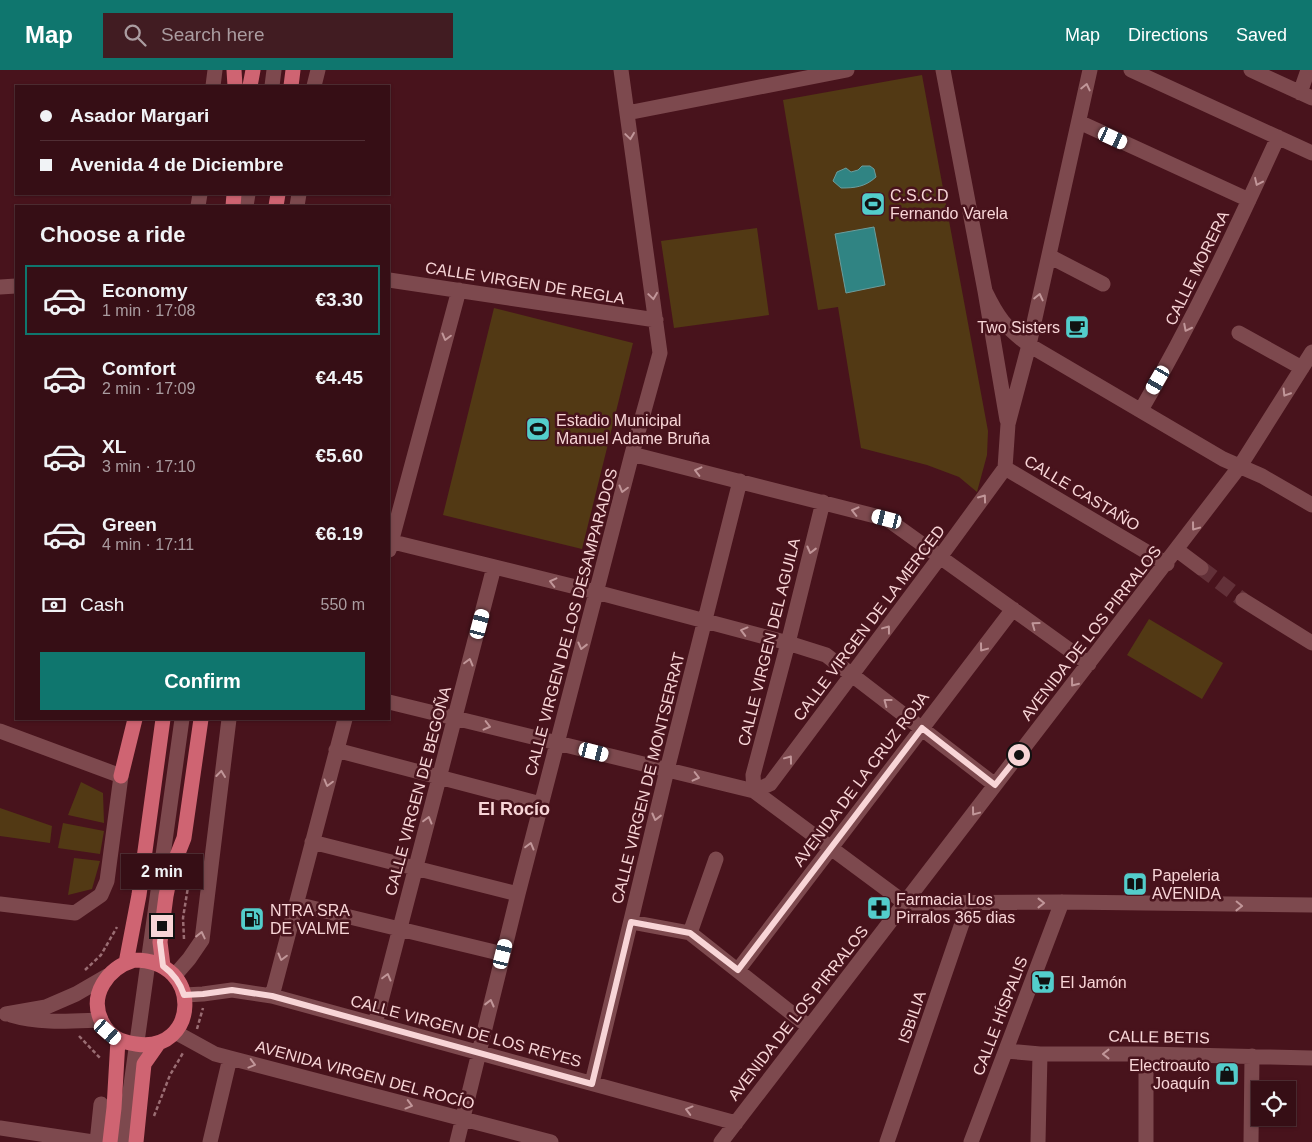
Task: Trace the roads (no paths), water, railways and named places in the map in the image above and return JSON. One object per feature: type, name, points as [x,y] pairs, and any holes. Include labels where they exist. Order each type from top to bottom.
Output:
[{"type":"main road","points":[[234,70],[235,85]]},
{"type":"main road","points":[[250,85],[252,70]]},
{"type":"main road","points":[[292,85],[293,70]]},
{"type":"main road","points":[[121,776],[135,720]]},
{"type":"main road","points":[[126,962],[139,895],[163,720]]},
{"type":"main road","points":[[157,965],[171,871],[184,838],[201,720]]},
{"type":"main road","points":[[136,1142],[144,1064],[158,1044],[168,1039],[175,1032],[182,1021],[185,1008],[181,984],[157,965],[126,962],[107,976],[101,986],[98,997],[98,1009],[101,1020],[108,1032],[129,1043],[158,1044]]},
{"type":"main road","points":[[110,1142],[114,1108],[129,1043]]},
{"type":"street","points":[[213,85],[215,70]]},
{"type":"street","points":[[263,85],[265,70]]},
{"type":"street","points":[[272,85],[274,70]]},
{"type":"street","points":[[314,85],[318,70]]},
{"type":"street","name":"CALLE VIRGEN DE LOS DESAMPARADOS","points":[[457,1142],[541,804],[660,353],[621,70]]},
{"type":"street","points":[[627,113],[788,75],[847,70]]},
{"type":"street","points":[[943,70],[1008,424]]},
{"type":"street","points":[[1005,468],[1008,424],[1029,345],[1090,70]]},
{"type":"street","points":[[1131,70],[1312,153]]},
{"type":"street","points":[[1251,70],[1306,96],[1308,70]]},
{"type":"street","points":[[1079,122],[1249,200]]},
{"type":"street","name":"CALLE MORERA","points":[[1141,410],[1176,350],[1212,280],[1278,137]]},
{"type":"street","points":[[1049,256],[1103,284]]},
{"type":"street","name":"CALLE VIRGEN DE REGLA","points":[[390,280],[656,320]]},
{"type":"street","points":[[0,286],[15,286]]},
{"type":"street","points":[[459,290],[390,544],[596,592],[788,643],[826,655],[995,785]]},
{"type":"street","points":[[985,291],[999,317],[1012,333],[1029,345],[1223,459],[1262,476],[1312,506]]},
{"type":"street","points":[[993,344],[995,338],[999,335],[1008,332],[1012,333]]},
{"type":"street","points":[[1239,333],[1302,368]]},
{"type":"street","name":"AVENIDA DE LOS PIRRALOS","points":[[721,1142],[1167,564],[1240,466],[1312,353]]},
{"type":"street","points":[[632,454],[887,519],[1089,664]]},
{"type":"street","name":"CALLE VIRGEN DE LA MERCED","points":[[754,791],[770,784],[1005,468]]},
{"type":"street","name":"CALLE CASTAÑO","points":[[1005,468],[1167,564]]},
{"type":"street","name":"CALLE VIRGEN DE MONTSERRAT","points":[[592,1084],[740,481]]},
{"type":"street","name":"CALLE VIRGEN DEL AGUILA","points":[[754,791],[753,775],[823,502]]},
{"type":"street","points":[[1177,550],[1201,568]]},
{"type":"street","name":"CALLE VIRGEN DE BEGOÑA","points":[[375,1024],[494,567]]},
{"type":"street","points":[[1244,600],[1312,643]]},
{"type":"street","name":"AVENIDA DE LA CRUZ ROJA","points":[[738,970],[1013,609]]},
{"type":"street","points":[[390,702],[754,791],[905,903],[1062,902],[1312,905]]},
{"type":"street","points":[[157,965],[175,720]]},
{"type":"street","points":[[121,1142],[129,1043],[157,965],[182,720]]},
{"type":"street","points":[[157,965],[189,959],[202,940],[229,720]]},
{"type":"street","points":[[272,996],[344,720]]},
{"type":"street","points":[[0,731],[121,776],[107,881],[100,895],[75,913],[0,904]]},
{"type":"street","points":[[336,750],[541,804]]},
{"type":"street","points":[[312,842],[518,894]]},
{"type":"street","points":[[690,933],[716,859]]},
{"type":"street","name":"CALLE HÍSPALIS","points":[[971,1142],[1062,902]]},
{"type":"street","name":"ISBILIA","points":[[887,1142],[970,903]]},
{"type":"street","points":[[296,904],[503,954]]},
{"type":"street","points":[[631,922],[690,933],[809,1027]]},
{"type":"street","points":[[3,1013],[46,1007],[76,994],[107,976]]},
{"type":"street","name":"CALLE VIRGEN DE LOS REYES","points":[[184,995],[232,990],[272,996],[736,1122]]},
{"type":"street","points":[[3,1013],[27,1020],[101,1020]]},
{"type":"street","name":"AVENIDA VIRGEN DEL ROCÍO","points":[[175,1032],[215,1054],[551,1142]]},
{"type":"street","name":"CALLE BETIS","points":[[1006,1050],[1040,1054],[1146,1054],[1312,1058]]},
{"type":"street","points":[[1038,1142],[1040,1054]]},
{"type":"street","points":[[1146,1054],[1146,1142]]},
{"type":"street","points":[[1251,1142],[1252,1056]]},
{"type":"street","points":[[210,1142],[230,1058]]},
{"type":"street","points":[[0,1128],[95,1142],[101,1104]]},
{"type":"water","points":[[862,166],[870,166],[874,169],[876,177],[864,185],[851,188],[841,188],[833,181],[837,172],[846,168],[851,172],[858,170]]},
{"type":"water","points":[[874,227],[885,285],[846,293],[835,234]]},
{"type":"tunnel","points":[[1201,568],[1243,600]]},
{"type":"place","name":"C.S.C.D Fernando Varela","points":[[873,204]]},
{"type":"place","name":"Two Sisters","points":[[1077,327]]},
{"type":"place","name":"Estadio Municipal Manuel Adame Bruña","points":[[538,429]]},
{"type":"place","name":"Papeleria AVENIDA","points":[[1135,884]]},
{"type":"place","name":"Farmacia Los Pirralos 365 dias","points":[[879,908]]},
{"type":"place","name":"NTRA SRA DE VALME","points":[[252,919]]},
{"type":"place","name":"El Jamón","points":[[1043,982]]},
{"type":"place","name":"Electroauto Joaquín","points":[[1227,1074]]},
{"type":"district","name":"El Rocío","points":[[514,809]]}]
